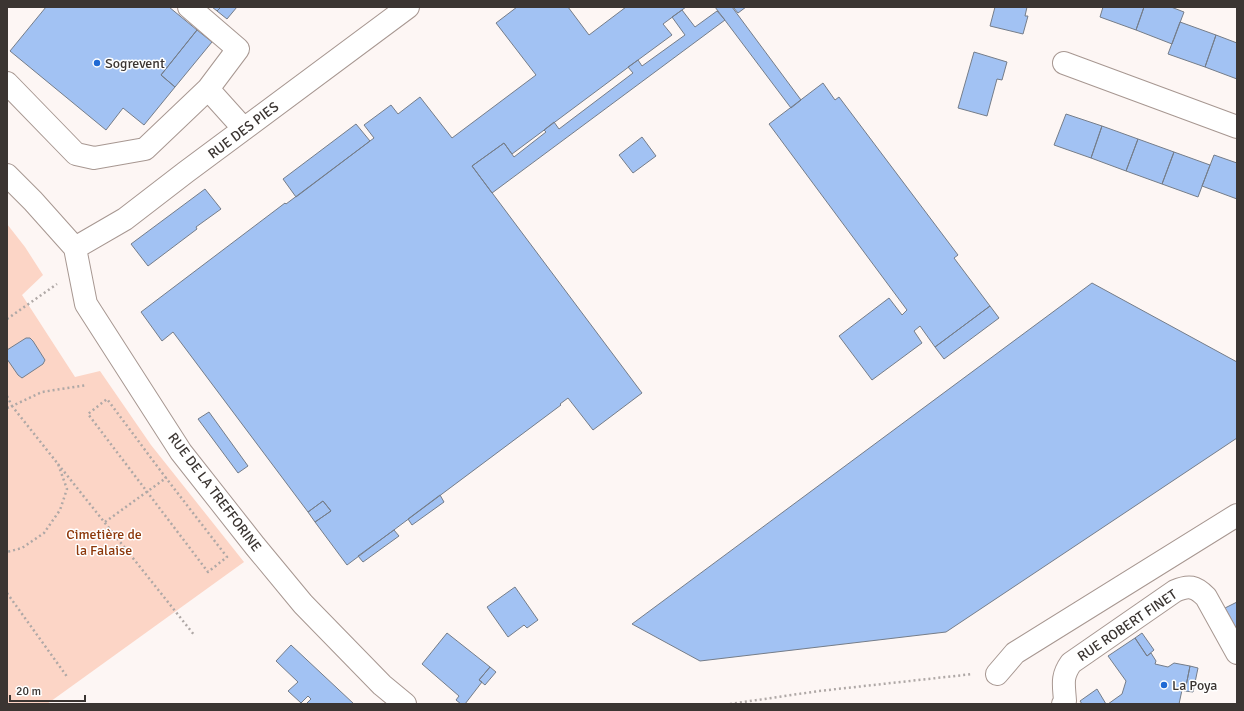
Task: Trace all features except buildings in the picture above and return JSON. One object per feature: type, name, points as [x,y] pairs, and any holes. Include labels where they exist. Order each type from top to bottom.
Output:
[{"type":"street","points":[[7,83],[76,154],[94,158],[145,149],[208,89],[238,49],[189,7]]},
{"type":"street","name":"RUE DES PIES","points":[[75,248],[125,219],[408,7]]},
{"type":"street","points":[[1064,63],[1237,127]]},
{"type":"street","points":[[208,89],[244,129]]},
{"type":"street","points":[[7,175],[33,201],[75,248]]},
{"type":"street","name":"RUE DE LA TREFFORINE","points":[[75,248],[86,304],[181,452],[303,604],[382,685],[405,704]]},
{"type":"street","points":[[997,674],[1015,653],[1237,515]]},
{"type":"street","name":"RUE ROBERT FINET","points":[[1065,703],[1063,682],[1065,671],[1071,663],[1175,591],[1185,587],[1199,590],[1206,597],[1237,653]]},
{"type":"path","points":[[7,319],[57,284]]},
{"type":"path","points":[[7,408],[42,392],[87,386]]},
{"type":"path","points":[[7,396],[12,406],[195,636]]},
{"type":"path","points":[[107,399],[166,478],[227,558],[208,572],[88,414],[107,399]]},
{"type":"path","points":[[7,552],[22,548],[44,533],[60,510],[67,489],[58,464]]},
{"type":"path","points":[[105,522],[166,478]]},
{"type":"path","points":[[7,593],[68,678]]},
{"type":"path","points":[[730,704],[819,690],[973,674]]},
{"type":"green space","name":"Cimetière de la Falaise","points":[[7,224],[25,247],[43,275],[22,295],[75,377],[100,371],[151,445],[244,562],[47,704],[7,704]]},
{"type":"place","name":"Sogrevent","points":[[97,63]]},
{"type":"place","name":"La Poya","points":[[1164,685]]}]
